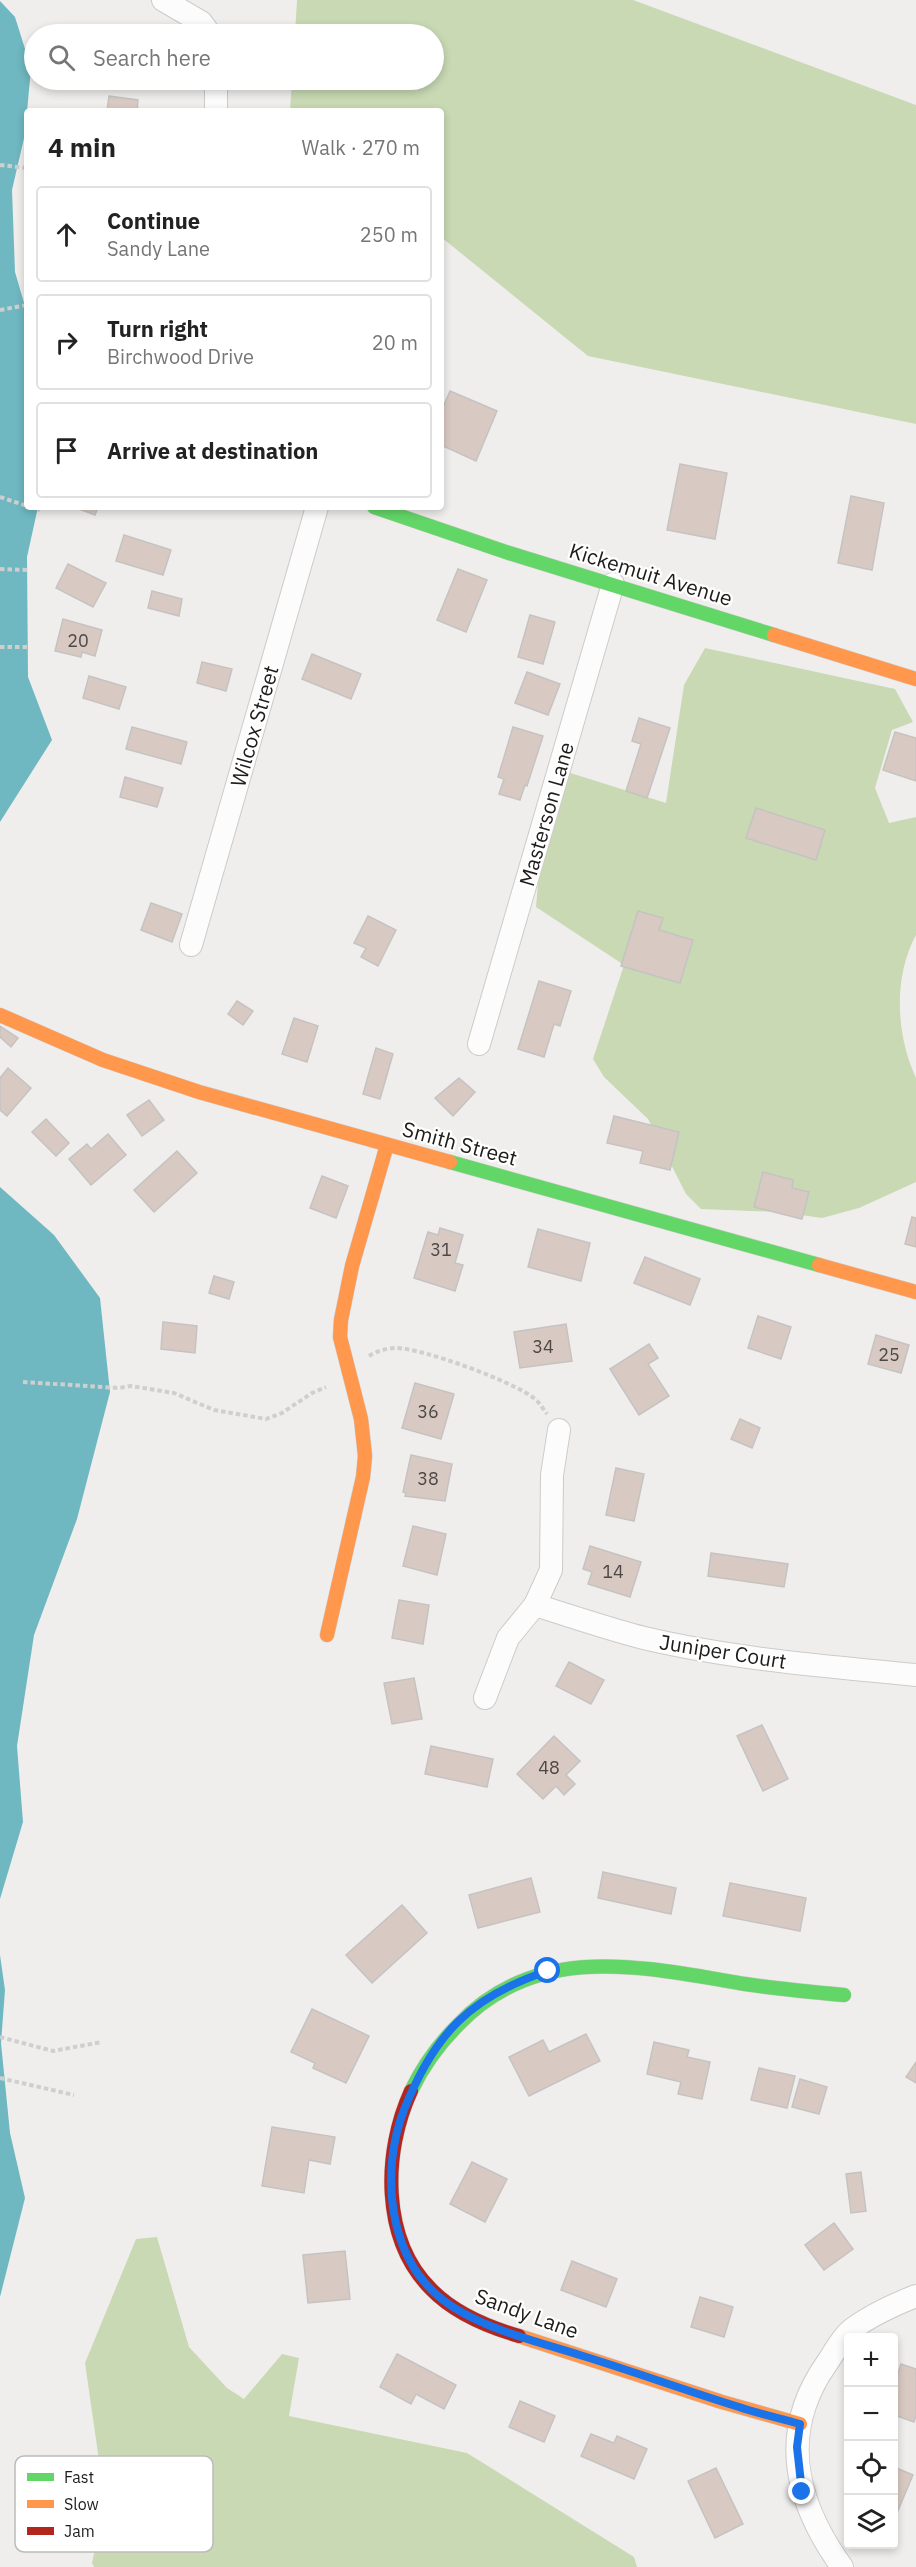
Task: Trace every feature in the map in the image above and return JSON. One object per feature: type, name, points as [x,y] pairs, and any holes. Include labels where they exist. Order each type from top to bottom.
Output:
[{"type":"street","points":[[163,0],[202,24]]},
{"type":"street","points":[[216,90],[216,108]]},
{"type":"street","name":"Wilcox Street","points":[[191,945],[316,510]]},
{"type":"street","name":"Kickemuit Avenue","points":[[383,510],[509,553],[916,679]]},
{"type":"street","name":"Masterson Lane","points":[[479,1044],[613,584]]},
{"type":"street","name":"Smith Street","points":[[0,1015],[103,1060],[142,1074],[387,1145],[916,1292]]},
{"type":"street","points":[[327,1635],[363,1477],[365,1456],[361,1419],[340,1337],[340,1320],[352,1266],[387,1145]]},
{"type":"street","points":[[485,1698],[508,1638],[535,1605],[551,1570],[552,1475],[559,1430]]},
{"type":"street","name":"Juniper Court","points":[[535,1605],[643,1638],[699,1649],[779,1661],[916,1675]]},
{"type":"street","name":"Sandy Lane","points":[[800,2424],[742,2408],[492,2326],[447,2303],[417,2273],[401,2242],[391,2181],[392,2157],[403,2114],[430,2056],[461,2016],[503,1989],[526,1978],[574,1966],[635,1965],[757,1986],[844,1995]]},
{"type":"street","points":[[842,2567],[821,2535],[802,2492],[797,2447],[800,2415],[816,2378],[849,2332],[886,2307],[916,2296]]},
{"type":"path","points":[[0,165],[24,168]]},
{"type":"path","points":[[0,310],[24,306]]},
{"type":"path","points":[[0,497],[24,504]]},
{"type":"path","points":[[0,569],[27,570]]},
{"type":"path","points":[[0,647],[27,647]]},
{"type":"path","points":[[23,1382],[119,1388]]},
{"type":"path","points":[[0,2037],[53,2051],[102,2042]]},
{"type":"path","points":[[0,2078],[74,2095]]},
{"type":"green space","points":[[297,0],[633,0],[916,105],[916,424],[588,356],[444,239],[444,108],[290,108],[291,90],[444,90],[444,24],[296,24]]},
{"type":"green space","points":[[705,648],[895,689],[913,722],[892,730],[875,788],[889,823],[916,817],[916,935],[903,969],[900,1006],[904,1043],[916,1078],[916,1182],[859,1208],[822,1218],[780,1212],[701,1209],[686,1194],[648,1119],[604,1077],[593,1059],[624,965],[536,907],[540,860],[564,771],[666,803],[684,685]]},
{"type":"green space","points":[[157,2237],[189,2347],[227,2388],[244,2399],[282,2354],[299,2358],[289,2416],[467,2453],[634,2557],[637,2567],[94,2567],[92,2563],[94,2552],[213,2552],[213,2456],[98,2456],[85,2363],[136,2239]]},
{"type":"water","points":[[0,1],[15,17],[24,46],[24,90],[29,90],[27,108],[24,108],[24,138],[12,190],[15,272],[24,303],[24,510],[37,510],[27,557],[28,677],[52,740],[0,822]]},
{"type":"water","points":[[0,1187],[54,1235],[100,1298],[110,1392],[77,1519],[34,1635],[17,1746],[23,1822],[0,1899]]},
{"type":"water","points":[[0,1955],[5,1990],[1,2043],[10,2133],[25,2198],[0,2297]]},
{"type":"building","points":[[109,96],[138,100],[137,108],[107,108]]},
{"type":"building","points":[[450,391],[497,411],[476,461],[444,446],[444,405]]},
{"type":"building","points":[[680,464],[727,473],[715,539],[667,530]]},
{"type":"building","points":[[851,496],[884,503],[872,570],[838,563]]},
{"type":"building","points":[[82,510],[97,510],[95,515]]},
{"type":"building","points":[[124,535],[171,550],[163,575],[116,561]]},
{"type":"building","points":[[68,564],[106,583],[93,607],[56,588]]},
{"type":"building","points":[[458,569],[487,580],[466,632],[437,620]]},
{"type":"building","points":[[152,591],[182,599],[179,616],[148,608]]},
{"type":"building","points":[[530,615],[555,622],[543,664],[518,657]]},
{"type":"building","points":[[63,619],[102,630],[95,656],[82,652],[81,657],[55,651]]},
{"type":"building","points":[[312,654],[361,674],[351,699],[302,679]]},
{"type":"building","points":[[202,662],[232,669],[226,691],[197,683]]},
{"type":"building","points":[[527,672],[560,684],[548,715],[515,703]]},
{"type":"building","points":[[89,676],[126,687],[119,709],[83,698]]},
{"type":"building","points":[[639,718],[670,728],[647,798],[626,791],[641,744],[632,741]]},
{"type":"building","points":[[132,727],[187,742],[181,764],[126,749]]},
{"type":"building","points":[[513,727],[543,736],[527,786],[525,785],[520,800],[499,794],[504,779],[498,777]]},
{"type":"building","points":[[895,732],[916,738],[916,781],[883,770]]},
{"type":"building","points":[[125,777],[163,788],[157,807],[120,797]]},
{"type":"building","points":[[756,808],[825,830],[816,860],[746,838]]},
{"type":"building","points":[[151,903],[182,914],[172,942],[141,930]]},
{"type":"building","points":[[638,911],[663,918],[659,930],[693,940],[680,983],[621,966]]},
{"type":"building","points":[[368,916],[396,930],[378,966],[361,957],[366,948],[354,943]]},
{"type":"building","points":[[539,981],[571,991],[560,1026],[554,1024],[544,1057],[518,1049]]},
{"type":"building","points":[[237,1001],[253,1011],[243,1025],[228,1014]]},
{"type":"building","points":[[294,1018],[318,1026],[307,1062],[282,1054]]},
{"type":"building","points":[[0,1026],[18,1038],[11,1047],[0,1037]]},
{"type":"building","points":[[376,1048],[393,1054],[380,1099],[363,1094]]},
{"type":"building","points":[[8,1068],[31,1088],[7,1116],[0,1110],[0,1078]]},
{"type":"building","points":[[459,1078],[475,1092],[453,1116],[435,1098]]},
{"type":"building","points":[[149,1100],[164,1120],[142,1136],[127,1115]]},
{"type":"building","points":[[614,1116],[679,1132],[670,1170],[640,1163],[643,1151],[607,1143]]},
{"type":"building","points":[[46,1119],[69,1143],[56,1156],[32,1132]]},
{"type":"building","points":[[108,1134],[126,1155],[91,1185],[69,1159],[87,1144],[91,1149]]},
{"type":"building","points":[[177,1151],[197,1173],[154,1212],[134,1190]]},
{"type":"building","points":[[763,1172],[793,1180],[792,1188],[809,1192],[802,1219],[754,1207]]},
{"type":"building","points":[[322,1176],[348,1186],[336,1218],[310,1208]]},
{"type":"building","points":[[912,1217],[916,1218],[916,1247],[905,1244]]},
{"type":"building","points":[[440,1228],[463,1235],[455,1263],[463,1265],[455,1291],[414,1278],[428,1232],[438,1235]]},
{"type":"building","points":[[538,1229],[590,1243],[581,1281],[528,1267]]},
{"type":"building","points":[[645,1257],[700,1279],[690,1305],[634,1283]]},
{"type":"building","points":[[214,1276],[234,1282],[229,1299],[209,1293]]},
{"type":"building","points":[[758,1316],[791,1327],[781,1359],[748,1348]]},
{"type":"building","points":[[163,1322],[197,1326],[195,1353],[161,1349]]},
{"type":"building","points":[[566,1324],[572,1361],[520,1368],[514,1332]]},
{"type":"building","points":[[876,1335],[909,1345],[901,1373],[868,1364]]},
{"type":"building","points":[[649,1344],[658,1358],[648,1364],[669,1396],[639,1415],[610,1369]]},
{"type":"building","points":[[415,1383],[454,1394],[441,1439],[402,1428]]},
{"type":"building","points":[[740,1419],[760,1428],[752,1448],[731,1439]]},
{"type":"building","points":[[411,1455],[452,1464],[445,1501],[405,1496],[406,1493],[403,1492]]},
{"type":"building","points":[[616,1468],[644,1474],[634,1521],[606,1515]]},
{"type":"building","points":[[413,1526],[446,1534],[437,1575],[403,1566]]},
{"type":"building","points":[[590,1546],[641,1562],[630,1597],[588,1584],[592,1572],[583,1569]]},
{"type":"building","points":[[711,1553],[788,1564],[784,1587],[708,1576]]},
{"type":"building","points":[[399,1600],[429,1605],[423,1644],[392,1638]]},
{"type":"building","points":[[569,1662],[604,1680],[591,1704],[556,1686]]},
{"type":"building","points":[[414,1678],[422,1719],[392,1724],[384,1683]]},
{"type":"building","points":[[762,1725],[788,1779],[763,1791],[737,1736]]},
{"type":"building","points":[[554,1736],[580,1761],[566,1775],[575,1784],[564,1795],[556,1786],[543,1799],[517,1774]]},
{"type":"building","points":[[431,1746],[493,1759],[487,1787],[425,1774]]},
{"type":"building","points":[[603,1872],[676,1888],[671,1914],[598,1898]]},
{"type":"building","points":[[531,1878],[540,1912],[478,1928],[469,1895]]},
{"type":"building","points":[[730,1883],[806,1898],[800,1931],[723,1916]]},
{"type":"building","points":[[402,1905],[427,1933],[372,1983],[346,1955]]},
{"type":"building","points":[[312,2009],[369,2036],[346,2083],[313,2068],[315,2063],[291,2052]]},
{"type":"building","points":[[586,2034],[600,2061],[529,2096],[509,2057],[543,2040],[549,2052]]},
{"type":"building","points":[[654,2042],[689,2050],[687,2057],[710,2062],[702,2099],[678,2094],[681,2082],[647,2074]]},
{"type":"building","points":[[916,2062],[916,2083],[906,2077]]},
{"type":"building","points":[[759,2068],[795,2076],[787,2108],[751,2100]]},
{"type":"building","points":[[800,2079],[827,2087],[819,2114],[792,2107]]},
{"type":"building","points":[[272,2127],[335,2137],[330,2164],[309,2160],[304,2193],[262,2186]]},
{"type":"building","points":[[472,2162],[507,2179],[485,2222],[450,2204]]},
{"type":"building","points":[[861,2172],[866,2211],[851,2213],[846,2174]]},
{"type":"building","points":[[834,2223],[853,2249],[824,2270],[805,2245]]},
{"type":"building","points":[[345,2251],[350,2299],[308,2303],[303,2255]]},
{"type":"building","points":[[572,2261],[617,2279],[606,2307],[561,2290]]},
{"type":"building","points":[[700,2297],[733,2307],[724,2337],[691,2327]]},
{"type":"building","points":[[397,2354],[456,2385],[444,2409],[416,2394],[411,2404],[380,2387]]},
{"type":"building","points":[[901,2364],[916,2369],[914,2422],[898,2416],[898,2373]]},
{"type":"building","points":[[520,2401],[555,2416],[544,2442],[509,2427]]},
{"type":"building","points":[[591,2434],[614,2443],[617,2436],[647,2449],[634,2479],[581,2456]]},
{"type":"building","points":[[716,2468],[743,2524],[715,2538],[688,2481]]},
{"type":"building","points":[[898,2469],[913,2475],[898,2511]]},
{"type":"traffic: fast","points":[[383,510],[509,553],[774,635]]},
{"type":"traffic: fast","points":[[450,1162],[819,1265]]},
{"type":"traffic: fast","points":[[411,2091],[426,2064],[444,2040],[489,1998],[522,1981],[557,1971],[593,1967],[630,1967],[745,1984],[844,1995]]},
{"type":"traffic: slow","points":[[774,635],[916,679]]},
{"type":"traffic: slow","points":[[0,1015],[103,1060],[199,1092],[450,1162]]},
{"type":"traffic: slow","points":[[327,1635],[363,1477],[365,1456],[361,1419],[340,1337],[341,1320],[352,1266],[387,1145]]},
{"type":"traffic: slow","points":[[819,1265],[916,1292]]},
{"type":"traffic: slow","points":[[519,2336],[722,2402],[800,2424]]},
{"type":"traffic: jam","points":[[411,2091],[395,2141],[392,2167],[395,2220],[403,2246],[415,2269],[440,2298],[472,2318],[519,2336]]},
{"type":"route","points":[[548,1971],[503,1989],[481,2001],[461,2016],[430,2056],[410,2096],[392,2157],[391,2181],[396,2224],[410,2261],[417,2273],[447,2303],[492,2326],[742,2408],[800,2424],[797,2447],[802,2492]]}]
